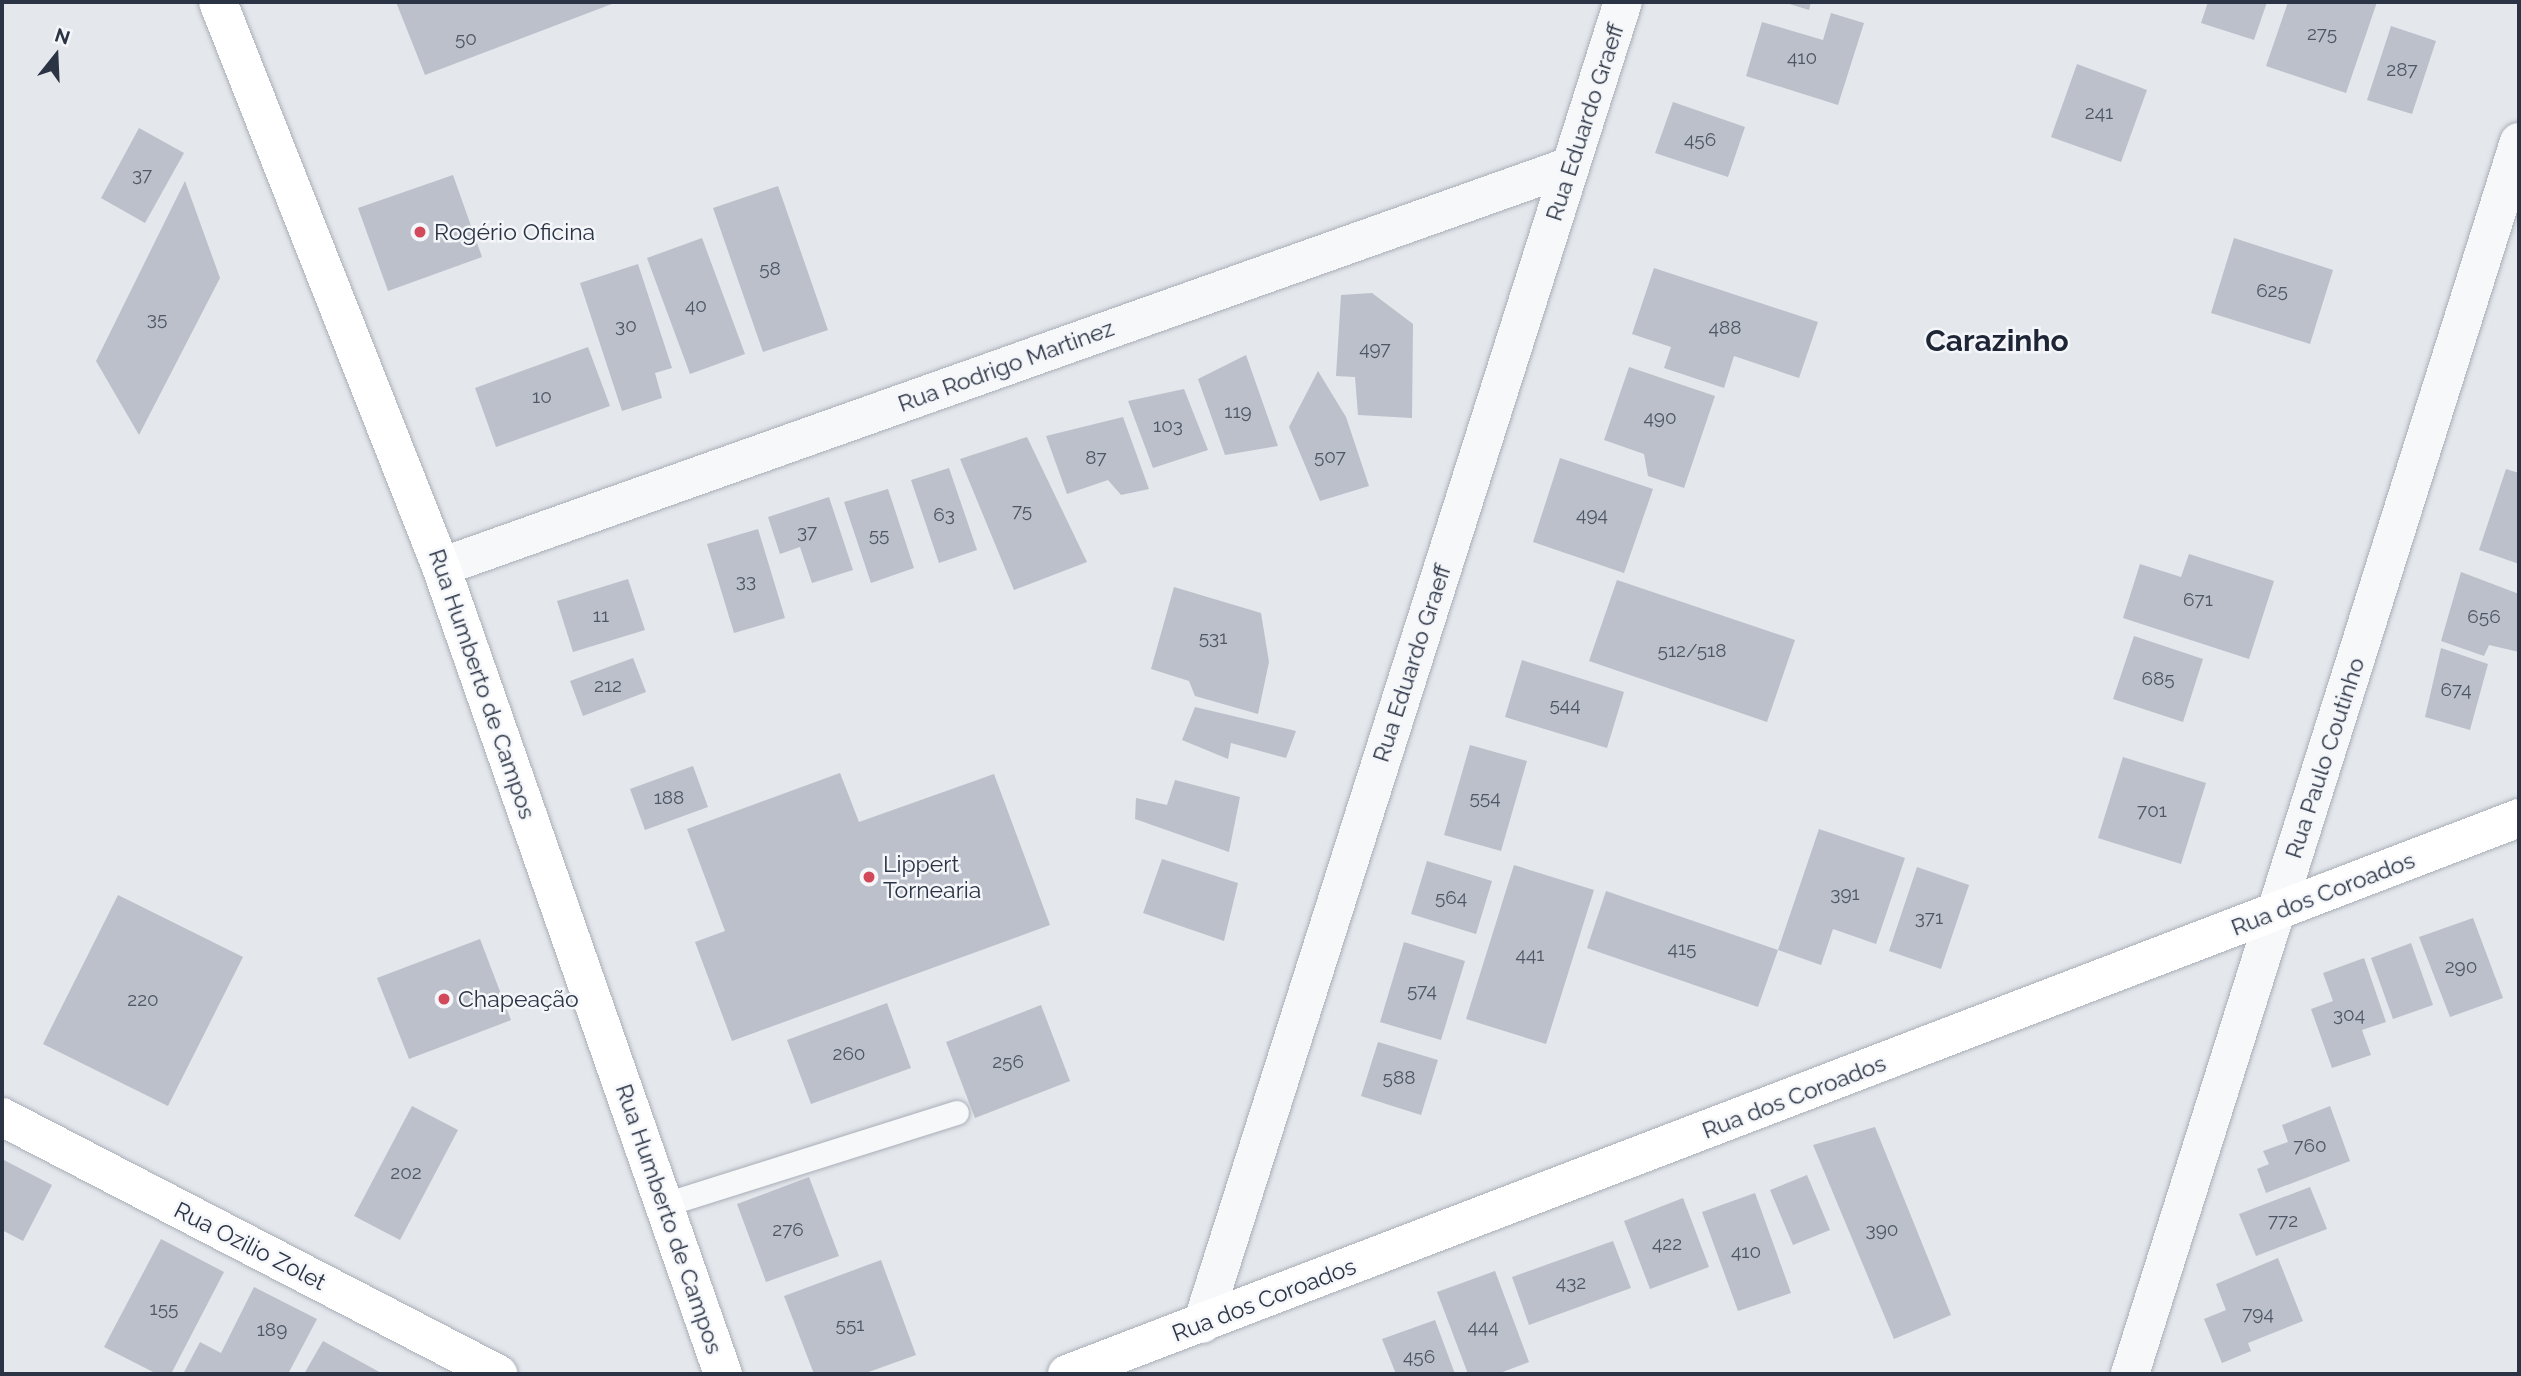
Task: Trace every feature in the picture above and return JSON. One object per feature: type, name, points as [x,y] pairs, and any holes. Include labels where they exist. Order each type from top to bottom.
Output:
[{"type":"street","name":"Rua Humberto de Campos","points":[[218,2],[441,567],[723,1374]]},
{"type":"street","name":"Rua Eduardo Graeff","points":[[1202,1324],[1623,2]]},
{"type":"street","name":"Rua Paulo Coutinho","points":[[2130,1374],[2519,142]]},
{"type":"street","name":"Rua Rodrigo Martinez","points":[[441,567],[1570,166]]},
{"type":"street","name":"Rua dos Coroados","points":[[1067,1374],[2519,818]]},
{"type":"street","name":"Rua Ozilio Zolet","points":[[2,1117],[498,1374]]},
{"type":"lane","points":[[664,1205],[957,1113]]},
{"type":"building","points":[[396,2],[617,2],[425,75]]},
{"type":"building","points":[[1783,2],[1811,2],[1809,10]]},
{"type":"building","points":[[2208,2],[2267,2],[2254,40],[2201,23]]},
{"type":"building","points":[[2288,2],[2377,2],[2346,93],[2266,66]]},
{"type":"building","points":[[1831,13],[1864,23],[1838,105],[1746,76],[1762,22],[1823,40]]},
{"type":"building","points":[[2391,26],[2436,41],[2412,114],[2367,100]]},
{"type":"building","points":[[2077,64],[2147,90],[2121,162],[2051,137]]},
{"type":"building","points":[[1673,102],[1745,127],[1728,177],[1655,153]]},
{"type":"building","points":[[139,128],[184,153],[145,223],[101,198]]},
{"type":"building","name":"Rogério Oficina","points":[[453,175],[482,257],[388,291],[358,208]]},
{"type":"building","points":[[185,181],[220,278],[139,435],[96,361]]},
{"type":"building","points":[[778,186],[828,330],[763,352],[713,208]]},
{"type":"building","points":[[702,238],[745,354],[690,374],[647,258]]},
{"type":"building","points":[[2234,238],[2333,270],[2310,344],[2211,313]]},
{"type":"building","points":[[638,264],[672,368],[655,373],[662,398],[622,411],[580,283]]},
{"type":"building","points":[[1654,268],[1818,322],[1799,378],[1734,356],[1724,388],[1664,368],[1671,347],[1632,334]]},
{"type":"building","points":[[1372,293],[1413,324],[1412,418],[1358,415],[1355,377],[1336,376],[1341,295]]},
{"type":"building","points":[[588,347],[610,406],[496,447],[475,388]]},
{"type":"building","points":[[1246,355],[1278,446],[1225,455],[1198,379]]},
{"type":"building","points":[[1629,367],[1715,396],[1684,488],[1648,476],[1644,454],[1604,440]]},
{"type":"building","points":[[1318,371],[1346,417],[1369,486],[1320,501],[1289,427]]},
{"type":"building","points":[[1184,389],[1208,450],[1153,468],[1128,401]]},
{"type":"building","points":[[1123,417],[1149,489],[1121,495],[1108,480],[1067,494],[1046,436]]},
{"type":"building","points":[[1027,437],[1087,562],[1014,590],[960,459]]},
{"type":"building","points":[[1560,458],[1653,489],[1624,573],[1533,542]]},
{"type":"building","points":[[949,468],[977,550],[939,563],[911,480]]},
{"type":"building","points":[[2506,469],[2519,473],[2519,564],[2479,550]]},
{"type":"building","points":[[888,489],[914,568],[871,583],[844,502]]},
{"type":"building","points":[[829,497],[853,570],[812,583],[800,547],[780,554],[768,517]]},
{"type":"building","points":[[758,529],[785,618],[734,633],[707,544]]},
{"type":"building","points":[[2189,554],[2274,581],[2249,659],[2123,618],[2140,564],[2181,577]]},
{"type":"building","points":[[2461,572],[2519,594],[2519,652],[2489,645],[2484,656],[2441,641]]},
{"type":"building","points":[[628,579],[645,630],[573,652],[557,601]]},
{"type":"building","points":[[1617,580],[1795,640],[1767,722],[1589,661]]},
{"type":"building","points":[[1174,587],[1261,613],[1269,662],[1258,714],[1195,696],[1189,681],[1151,669]]},
{"type":"building","points":[[2134,636],[2203,659],[2183,722],[2113,699]]},
{"type":"building","points":[[2441,648],[2488,664],[2470,730],[2425,717]]},
{"type":"building","points":[[633,658],[646,692],[583,716],[570,681]]},
{"type":"building","points":[[1522,660],[1624,692],[1607,748],[1505,717]]},
{"type":"building","points":[[1195,707],[1296,731],[1286,758],[1231,743],[1228,759],[1182,740]]},
{"type":"building","points":[[1470,745],[1527,761],[1501,851],[1444,835]]},
{"type":"building","points":[[2123,757],[2206,783],[2181,864],[2098,838]]},
{"type":"building","points":[[693,766],[708,807],[645,830],[630,789]]},
{"type":"building","name":"Lippert Tornearia","points":[[840,773],[859,822],[994,774],[1050,925],[732,1041],[695,942],[725,931],[687,829]]},
{"type":"building","points":[[1175,780],[1240,797],[1229,852],[1135,819],[1136,798],[1167,805]]},
{"type":"building","points":[[1819,829],[1905,858],[1876,944],[1833,929],[1821,965],[1778,950]]},
{"type":"building","points":[[1162,859],[1238,883],[1224,941],[1143,913]]},
{"type":"building","points":[[1427,861],[1492,881],[1476,934],[1411,914]]},
{"type":"building","points":[[1514,865],[1594,890],[1546,1044],[1466,1019]]},
{"type":"building","points":[[1917,867],[1969,885],[1941,969],[1889,951]]},
{"type":"building","points":[[1606,891],[1778,950],[1758,1007],[1587,948]]},
{"type":"building","points":[[118,895],[243,957],[168,1106],[43,1044]]},
{"type":"building","points":[[2473,918],[2503,998],[2450,1017],[2419,937]]},
{"type":"building","name":"Chapeação","points":[[480,939],[511,1020],[409,1059],[377,978]]},
{"type":"building","points":[[1404,942],[1465,961],[1441,1040],[1380,1022]]},
{"type":"building","points":[[2411,943],[2433,1005],[2393,1019],[2371,958]]},
{"type":"building","points":[[2364,958],[2386,1022],[2362,1030],[2371,1055],[2332,1068],[2311,1009],[2333,1001],[2323,973]]},
{"type":"building","points":[[887,1003],[911,1068],[811,1104],[787,1040]]},
{"type":"building","points":[[1041,1005],[1070,1081],[975,1118],[946,1042]]},
{"type":"building","points":[[1378,1042],[1438,1060],[1421,1115],[1361,1096]]},
{"type":"building","points":[[412,1106],[458,1130],[400,1240],[354,1216]]},
{"type":"building","points":[[2330,1106],[2350,1161],[2266,1193],[2257,1169],[2269,1164],[2263,1151],[2288,1142],[2282,1125]]},
{"type":"building","points":[[1875,1127],[1951,1315],[1894,1339],[1813,1145]]},
{"type":"building","points":[[2,1159],[52,1185],[23,1241],[2,1230]]},
{"type":"building","points":[[1807,1175],[1830,1230],[1793,1245],[1770,1190]]},
{"type":"building","points":[[809,1177],[839,1256],[766,1282],[737,1204]]},
{"type":"building","points":[[2310,1187],[2327,1229],[2256,1256],[2239,1214]]},
{"type":"building","points":[[1755,1193],[1791,1293],[1738,1311],[1702,1212]]},
{"type":"building","points":[[1683,1198],[1709,1267],[1650,1289],[1624,1221]]},
{"type":"building","points":[[161,1239],[224,1272],[171,1374],[157,1374],[104,1347]]},
{"type":"building","points":[[1613,1241],[1631,1288],[1529,1325],[1512,1277]]},
{"type":"building","points":[[2278,1258],[2303,1321],[2248,1343],[2251,1351],[2222,1363],[2204,1319],[2226,1310],[2216,1284]]},
{"type":"building","points":[[881,1260],[916,1355],[863,1374],[814,1374],[784,1296]]},
{"type":"building","points":[[1495,1271],[1529,1362],[1497,1374],[1468,1374],[1437,1292]]},
{"type":"building","points":[[254,1287],[317,1319],[288,1374],[183,1374],[200,1342],[221,1353]]},
{"type":"building","points":[[1435,1320],[1455,1374],[1396,1374],[1382,1339]]},
{"type":"building","points":[[323,1341],[383,1374],[304,1374]]},
{"type":"place","name":"Rogério Oficina","points":[[420,232]]},
{"type":"place","name":"Lippert Tornearia","points":[[869,877]]},
{"type":"place","name":"Chapeação","points":[[444,999]]},
{"type":"district","name":"Carazinho","points":[[1997,341]]}]
